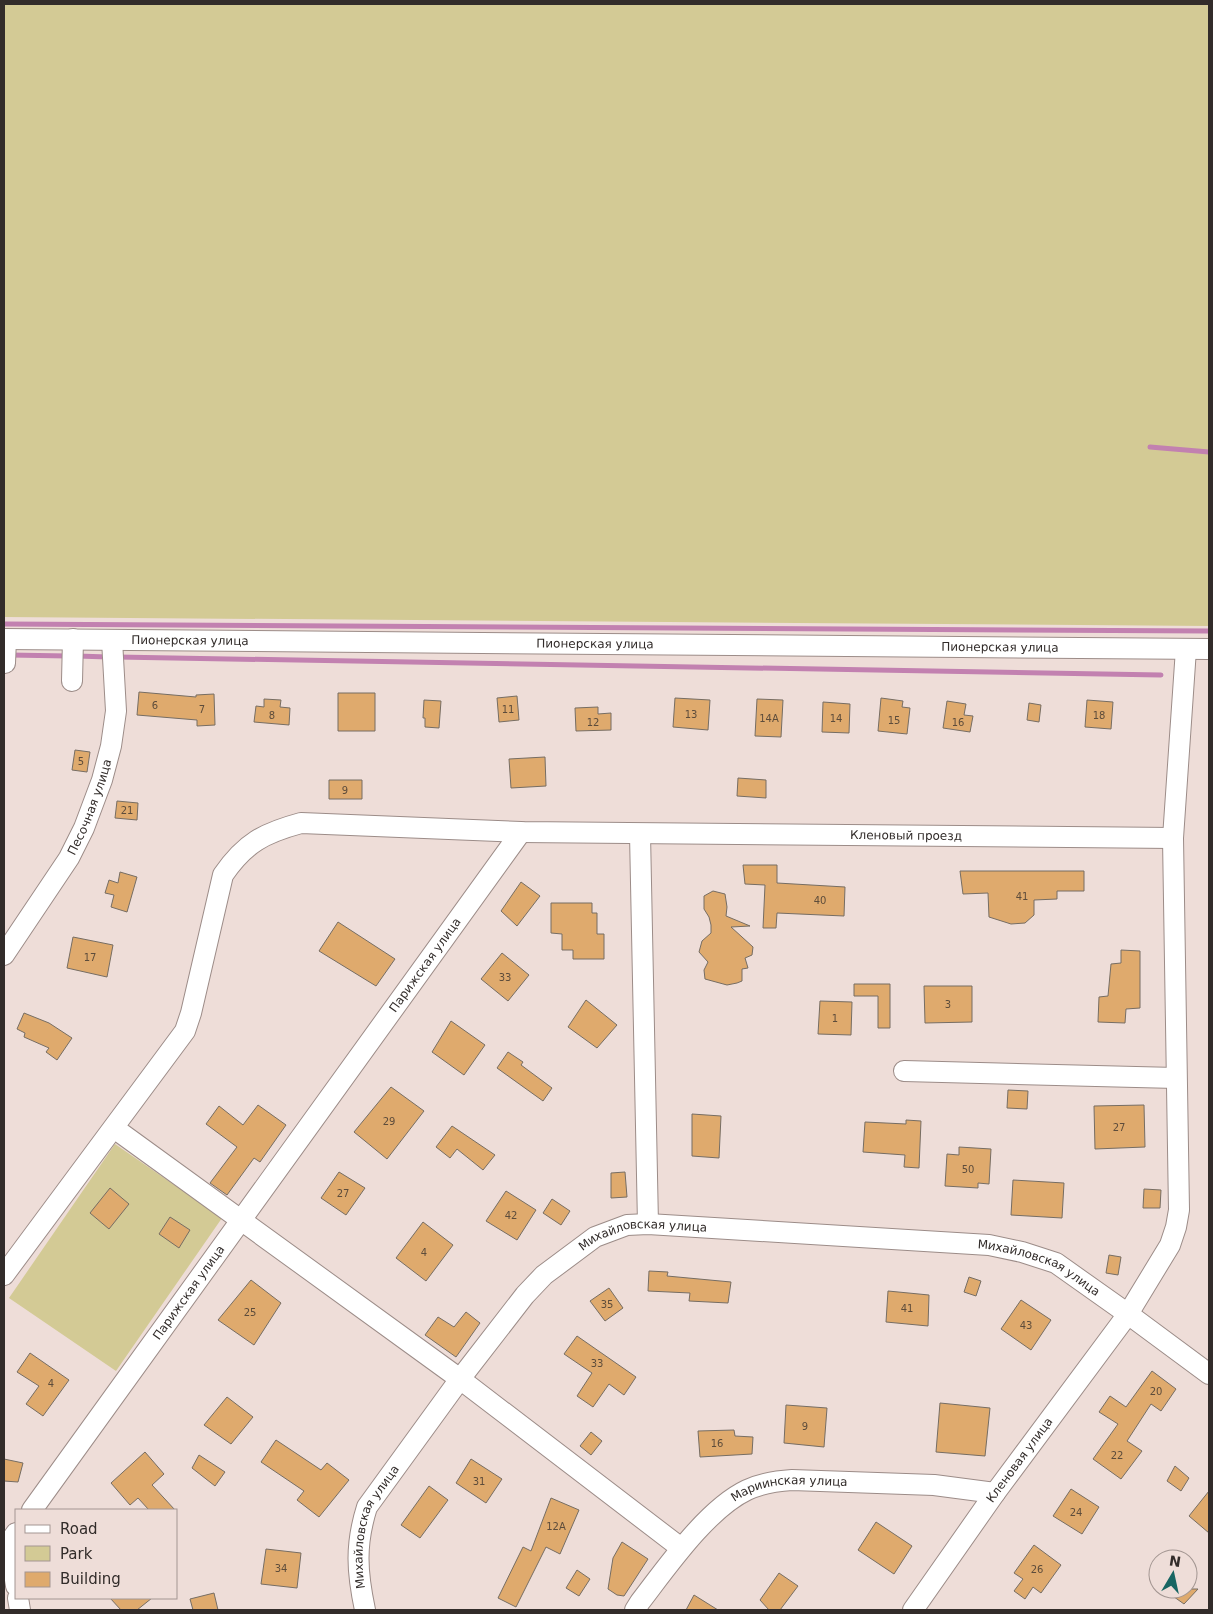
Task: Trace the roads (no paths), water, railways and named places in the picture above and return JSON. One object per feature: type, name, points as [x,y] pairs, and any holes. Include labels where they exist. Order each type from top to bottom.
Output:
[{"type":"street","name":"Пионерская улица","points":[[5,638],[1209,649]]},
{"type":"street","points":[[5,638],[5,663]]},
{"type":"street","points":[[72,681],[73,639]]},
{"type":"street","name":"Песочная улица","points":[[4,954],[69,858],[84,828],[102,780],[111,746],[116,711],[112,640]]},
{"type":"street","name":"Кленовая улица","points":[[913,1610],[996,1493],[1128,1314],[1162,1261],[1176,1227],[1179,1210],[1173,838],[1186,649]]},
{"type":"street","points":[[4,1275],[184,1031],[191,1013],[223,875],[236,856],[256,841],[275,830],[301,823],[521,832],[640,834],[648,1224]]},
{"type":"street","name":"Парижская улица","points":[[33,1509],[521,832]]},
{"type":"street","name":"Кленовый проезд","points":[[640,834],[1173,838]]},
{"type":"street","points":[[904,1071],[1176,1078]]},
{"type":"street","points":[[114,1128],[460,1379],[681,1548]]},
{"type":"street","name":"Михайловская улица","points":[[365,1610],[359,1582],[358,1555],[360,1529],[367,1507],[524,1295],[544,1275],[596,1237],[627,1225],[648,1224],[997,1247],[1022,1252],[1056,1263],[1209,1374]]},
{"type":"street","name":"Мариинская улица","points":[[635,1610],[681,1548],[721,1508],[747,1490],[768,1482],[792,1480],[934,1485],[996,1493]]},
{"type":"street","points":[[10,1537],[15,1578]]},
{"type":"waterway","points":[[1150,447],[1209,452]]},
{"type":"waterway","points":[[4,624],[1209,631]]},
{"type":"waterway","points":[[9,655],[68,656]]},
{"type":"waterway","points":[[77,656],[108,657]]},
{"type":"waterway","points":[[117,657],[1161,675]]}]
